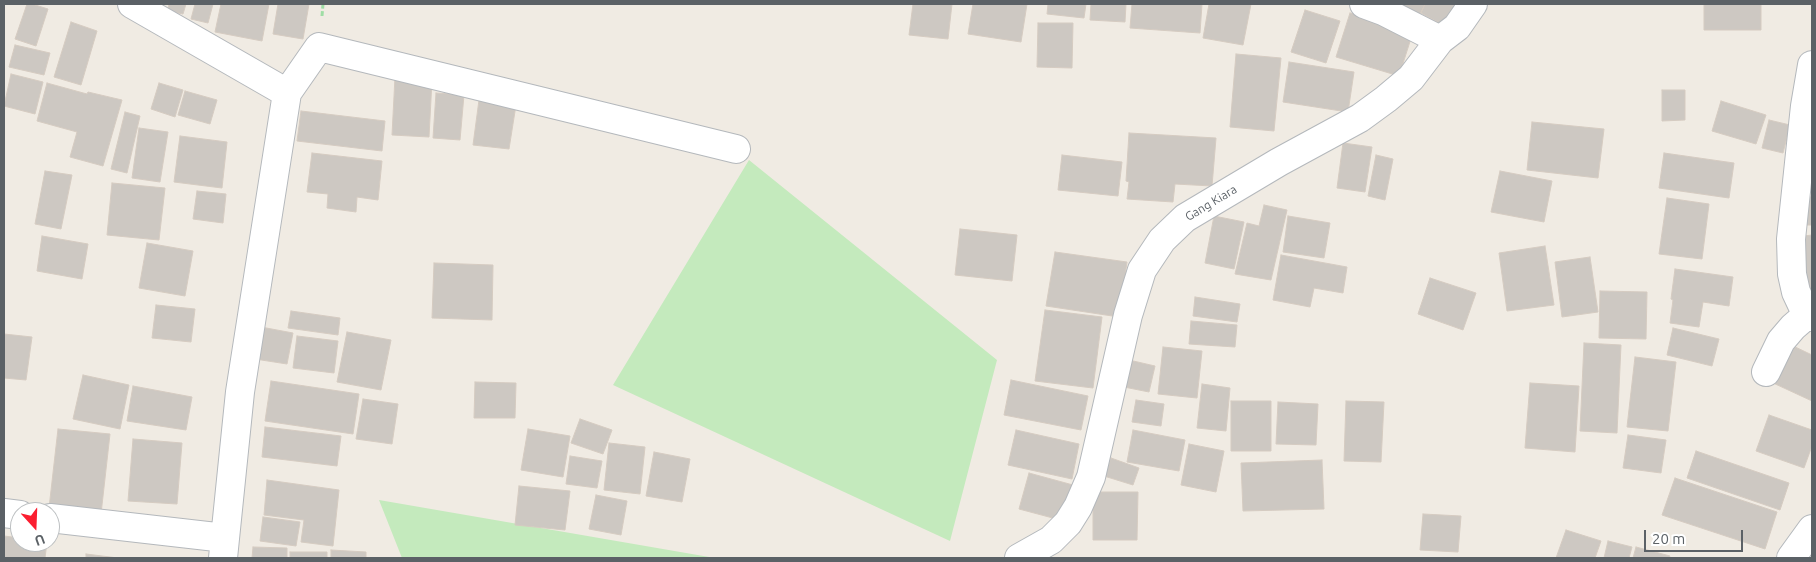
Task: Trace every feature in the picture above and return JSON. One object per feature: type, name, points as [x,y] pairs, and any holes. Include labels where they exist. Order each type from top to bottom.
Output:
[{"type":"street","points":[[132,4],[287,92]]},
{"type":"street","points":[[1364,4],[1383,11],[1440,40]]},
{"type":"street","name":"Gang Kiara","points":[[1019,558],[1051,540],[1068,523],[1078,507],[1091,477],[1128,315],[1142,270],[1162,240],[1185,218],[1279,162],[1360,118],[1386,99],[1411,78],[1440,40],[1457,26],[1473,4]]},
{"type":"street","points":[[60,520],[224,548],[240,392],[287,92],[319,46],[736,149]]},
{"type":"street","points":[[1766,372],[1781,341],[1793,327],[1810,316],[1796,292],[1792,274],[1791,239],[1805,106],[1812,65]]},
{"type":"street","points":[[1791,558],[1812,528]]},
{"type":"green space","points":[[749,160],[997,360],[950,541],[613,385]]},
{"type":"green space","points":[[379,500],[715,558],[402,558]]},
{"type":"building","points":[[27,4],[48,9],[36,46],[15,39]]},
{"type":"building","points":[[169,4],[186,4],[183,14],[168,11]]},
{"type":"building","points":[[195,4],[213,4],[208,23],[191,19]]},
{"type":"building","points":[[221,4],[269,4],[262,41],[215,32]]},
{"type":"building","points":[[278,4],[309,4],[303,39],[273,34]]},
{"type":"building","points":[[913,4],[952,4],[948,39],[909,35]]},
{"type":"building","points":[[973,4],[1027,4],[1021,42],[968,34]]},
{"type":"building","points":[[1048,4],[1086,4],[1084,18],[1047,14]]},
{"type":"building","points":[[1091,4],[1126,4],[1125,22],[1090,20]]},
{"type":"building","points":[[1132,4],[1202,4],[1200,33],[1130,28]]},
{"type":"building","points":[[1209,4],[1251,4],[1243,45],[1203,38]]},
{"type":"building","points":[[1399,4],[1425,4],[1420,14]]},
{"type":"building","points":[[1425,4],[1464,4],[1450,29],[1421,13]]},
{"type":"building","points":[[1704,4],[1761,4],[1761,30],[1704,30]]},
{"type":"building","points":[[1305,10],[1340,21],[1326,63],[1291,52]]},
{"type":"building","points":[[1350,13],[1413,32],[1399,76],[1336,57]]},
{"type":"building","points":[[71,22],[97,31],[81,85],[54,77]]},
{"type":"building","points":[[1038,23],[1073,23],[1072,68],[1037,67]]},
{"type":"building","points":[[15,45],[50,53],[44,75],[9,67]]},
{"type":"building","points":[[1236,54],[1281,58],[1274,131],[1230,127]]},
{"type":"building","points":[[1289,62],[1354,72],[1348,112],[1283,102]]},
{"type":"building","points":[[11,74],[43,82],[35,114],[4,106]]},
{"type":"building","points":[[395,77],[432,80],[429,137],[392,135]]},
{"type":"building","points":[[47,83],[87,94],[88,92],[122,100],[103,166],[70,157],[77,132],[37,121]]},
{"type":"building","points":[[159,83],[183,90],[175,117],[151,109]]},
{"type":"building","points":[[1662,90],[1685,90],[1685,120],[1662,121]]},
{"type":"building","points":[[185,91],[217,100],[210,124],[178,115]]},
{"type":"building","points":[[436,93],[464,95],[460,140],[433,138]]},
{"type":"building","points":[[479,100],[516,105],[509,149],[473,145]]},
{"type":"building","points":[[1721,101],[1766,115],[1756,144],[1712,131]]},
{"type":"building","points":[[301,111],[385,121],[382,151],[297,141]]},
{"type":"building","points":[[125,112],[140,116],[127,173],[111,169]]},
{"type":"building","points":[[1769,120],[1790,125],[1783,153],[1762,148]]},
{"type":"building","points":[[1532,122],[1604,129],[1598,178],[1527,170]]},
{"type":"building","points":[[139,128],[168,132],[160,182],[132,178]]},
{"type":"building","points":[[1129,133],[1216,138],[1212,186],[1175,184],[1173,202],[1127,199],[1129,182],[1126,181]]},
{"type":"building","points":[[180,136],[227,142],[222,188],[174,182]]},
{"type":"building","points":[[1343,143],[1372,147],[1365,192],[1337,188]]},
{"type":"building","points":[[312,153],[382,161],[378,200],[357,197],[356,212],[327,208],[328,194],[307,192]]},
{"type":"building","points":[[1664,153],[1734,163],[1729,198],[1659,188]]},
{"type":"building","points":[[1062,155],[1122,162],[1118,196],[1058,190]]},
{"type":"building","points":[[1376,155],[1393,159],[1385,200],[1368,196]]},
{"type":"building","points":[[45,171],[72,175],[61,229],[35,224]]},
{"type":"building","points":[[1500,171],[1552,181],[1544,222],[1491,212]]},
{"type":"building","points":[[112,183],[165,188],[159,240],[107,235]]},
{"type":"building","points":[[197,191],[226,194],[223,223],[193,219]]},
{"type":"building","points":[[1799,196],[1812,197],[1812,225],[1798,225]]},
{"type":"building","points":[[1667,198],[1709,204],[1702,259],[1659,254]]},
{"type":"building","points":[[1264,205],[1287,210],[1271,280],[1235,274],[1247,223],[1259,226]]},
{"type":"building","points":[[1214,216],[1244,222],[1234,269],[1205,263]]},
{"type":"building","points":[[1288,216],[1330,223],[1324,258],[1283,252]]},
{"type":"building","points":[[960,229],[1017,235],[1012,281],[955,275]]},
{"type":"building","points":[[1812,235],[1812,302],[1807,302],[1804,236]]},
{"type":"building","points":[[42,236],[88,244],[82,279],[37,271]]},
{"type":"building","points":[[147,243],[193,251],[185,296],[139,288]]},
{"type":"building","points":[[1545,246],[1554,305],[1507,311],[1499,253]]},
{"type":"building","points":[[1055,252],[1127,262],[1119,317],[1046,306]]},
{"type":"building","points":[[1281,255],[1347,267],[1343,293],[1314,288],[1310,307],[1273,300]]},
{"type":"building","points":[[1590,257],[1598,312],[1562,317],[1555,262]]},
{"type":"building","points":[[434,263],[493,265],[492,320],[432,318]]},
{"type":"building","points":[[1675,269],[1733,277],[1729,306],[1703,302],[1699,327],[1670,323]]},
{"type":"building","points":[[1430,278],[1476,293],[1463,330],[1418,314]]},
{"type":"building","points":[[1600,291],[1647,292],[1646,339],[1599,338]]},
{"type":"building","points":[[1195,297],[1240,304],[1237,322],[1193,316]]},
{"type":"building","points":[[156,305],[195,309],[191,342],[152,338]]},
{"type":"building","points":[[1045,310],[1102,317],[1093,388],[1035,381]]},
{"type":"building","points":[[291,311],[340,318],[338,335],[288,328]]},
{"type":"building","points":[[1191,321],[1237,325],[1235,347],[1189,344]]},
{"type":"building","points":[[261,327],[293,333],[287,364],[255,359]]},
{"type":"building","points":[[1673,328],[1719,339],[1712,366],[1667,355]]},
{"type":"building","points":[[347,332],[391,340],[381,390],[337,382]]},
{"type":"building","points":[[4,334],[32,337],[26,380],[4,378]]},
{"type":"building","points":[[297,336],[338,341],[334,373],[293,368]]},
{"type":"building","points":[[1584,343],[1621,345],[1617,433],[1580,431]]},
{"type":"building","points":[[1789,344],[1812,355],[1812,401],[1771,382]]},
{"type":"building","points":[[1163,347],[1202,351],[1197,398],[1158,394]]},
{"type":"building","points":[[1635,357],[1676,362],[1668,431],[1627,427]]},
{"type":"building","points":[[1129,360],[1155,366],[1149,392],[1124,387]]},
{"type":"building","points":[[83,375],[129,385],[120,429],[73,419]]},
{"type":"building","points":[[1011,380],[1088,396],[1081,430],[1004,415]]},
{"type":"building","points":[[271,381],[359,394],[353,434],[265,421]]},
{"type":"building","points":[[475,382],[516,383],[515,418],[474,418]]},
{"type":"building","points":[[1530,383],[1579,386],[1575,452],[1525,448]]},
{"type":"building","points":[[1202,384],[1230,388],[1226,431],[1197,428]]},
{"type":"building","points":[[133,386],[192,397],[186,430],[127,421]]},
{"type":"building","points":[[363,399],[398,404],[392,444],[356,439]]},
{"type":"building","points":[[1136,400],[1164,404],[1161,426],[1132,422]]},
{"type":"building","points":[[1231,401],[1271,401],[1271,451],[1231,451]]},
{"type":"building","points":[[1346,401],[1384,402],[1381,462],[1344,461]]},
{"type":"building","points":[[1278,402],[1318,404],[1316,445],[1276,444]]},
{"type":"building","points":[[1769,415],[1812,430],[1812,446],[1804,468],[1756,451]]},
{"type":"building","points":[[580,419],[612,430],[603,454],[571,443]]},
{"type":"building","points":[[265,427],[341,436],[337,466],[262,457]]},
{"type":"building","points":[[58,429],[110,434],[101,514],[60,509],[60,502],[50,502]]},
{"type":"building","points":[[528,429],[570,436],[563,477],[521,470]]},
{"type":"building","points":[[1016,430],[1079,444],[1072,479],[1008,465]]},
{"type":"building","points":[[1133,430],[1185,440],[1179,471],[1127,462]]},
{"type":"building","points":[[1628,435],[1666,440],[1661,473],[1623,468]]},
{"type":"building","points":[[133,439],[182,443],[177,504],[128,501]]},
{"type":"building","points":[[609,443],[645,447],[640,494],[604,490]]},
{"type":"building","points":[[1189,444],[1224,451],[1216,492],[1181,485]]},
{"type":"building","points":[[1696,451],[1789,483],[1780,510],[1687,478]]},
{"type":"building","points":[[654,452],[690,459],[682,502],[646,496]]},
{"type":"building","points":[[570,456],[602,461],[597,488],[566,484]]},
{"type":"building","points":[[1111,458],[1139,468],[1133,485],[1104,476]]},
{"type":"building","points":[[1322,460],[1324,509],[1243,511],[1241,463]]},
{"type":"building","points":[[1029,473],[1073,485],[1064,521],[1019,509]]},
{"type":"building","points":[[1675,478],[1777,512],[1765,549],[1662,515]]},
{"type":"building","points":[[267,480],[339,490],[333,546],[301,542],[304,520],[264,515]]},
{"type":"building","points":[[519,486],[570,491],[565,530],[515,525]]},
{"type":"building","points":[[1093,492],[1138,492],[1137,540],[1093,540]]},
{"type":"building","points":[[596,495],[627,501],[621,535],[589,529]]},
{"type":"building","points":[[1423,514],[1461,516],[1458,552],[1420,550]]},
{"type":"building","points":[[263,517],[300,522],[296,546],[260,541]]},
{"type":"building","points":[[1566,530],[1601,541],[1595,558],[1556,558]]},
{"type":"building","points":[[4,536],[10,537],[10,552],[46,552],[45,558],[4,558]]},
{"type":"building","points":[[1608,541],[1632,547],[1629,558],[1604,558]]},
{"type":"building","points":[[253,547],[287,548],[287,558],[252,558]]},
{"type":"building","points":[[1636,547],[1670,556],[1669,558],[1633,558]]},
{"type":"building","points":[[331,550],[366,552],[366,558],[331,558]]},
{"type":"building","points":[[290,552],[327,552],[327,558],[290,558]]},
{"type":"building","points":[[86,554],[118,558],[86,558]]}]
